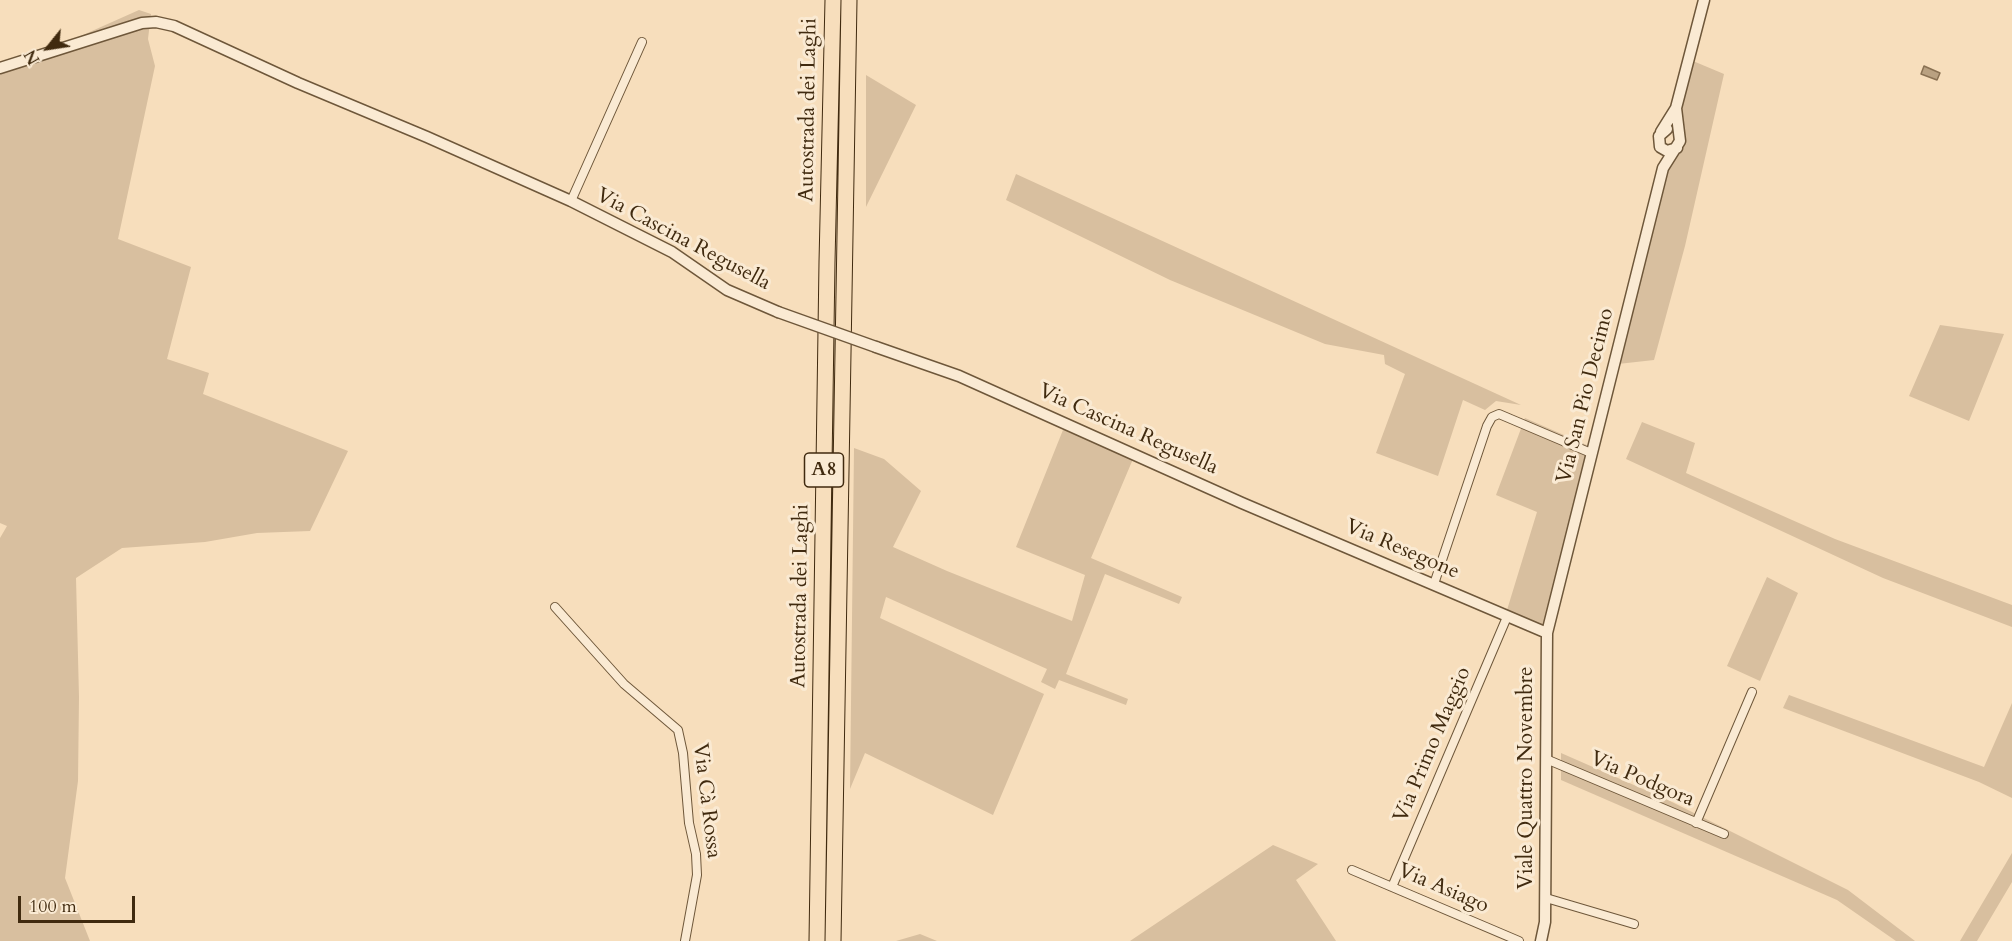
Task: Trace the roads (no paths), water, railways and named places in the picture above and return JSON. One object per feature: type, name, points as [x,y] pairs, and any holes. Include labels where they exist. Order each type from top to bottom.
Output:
[{"type":"highway","name":"Autostrada dei Laghi","points":[[817,941],[833,0]]},
{"type":"highway","name":"Autostrada dei Laghi","points":[[833,941],[849,0]]},
{"type":"street","points":[[1660,138],[1676,108],[1704,0]]},
{"type":"street","name":"Via Cascina Regusella","points":[[0,68],[142,23],[156,22],[174,26],[298,83],[571,201],[672,252],[727,290],[778,312],[959,376],[1242,503]]},
{"type":"street","points":[[571,201],[642,42]]},
{"type":"street","points":[[1676,108],[1679,142]]},
{"type":"street","points":[[1660,138],[1667,129],[1674,129],[1679,142]]},
{"type":"street","points":[[1660,138],[1667,151],[1679,142]]},
{"type":"street","name":"Via San Pio Decimo","points":[[1660,138],[1663,168]]},
{"type":"street","name":"Via San Pio Decimo","points":[[1547,633],[1663,168],[1679,142]]},
{"type":"street","points":[[1434,584],[1492,417],[1499,414],[1591,453]]},
{"type":"street","name":"Via Resegone","points":[[1242,503],[1547,633]]},
{"type":"street","name":"Via Cà Rossa","points":[[555,607],[624,684],[678,730],[683,753],[689,823],[696,854],[697,875],[685,941]]},
{"type":"street","name":"Via Primo Maggio","points":[[1392,887],[1507,617]]},
{"type":"street","name":"Viale Quattro Novembre","points":[[1542,941],[1546,898],[1547,633]]},
{"type":"street","points":[[1696,823],[1752,692]]},
{"type":"street","name":"Via Podgora","points":[[1546,759],[1724,834]]},
{"type":"street","name":"Via Asiago","points":[[1353,870],[1519,941]]},
{"type":"street","points":[[1546,898],[1634,924]]},
{"type":"street","name":"Viale Quattro Novembre","points":[[1545,922],[1550,941]]},
{"type":"street","points":[[1542,941],[1550,941]]}]
